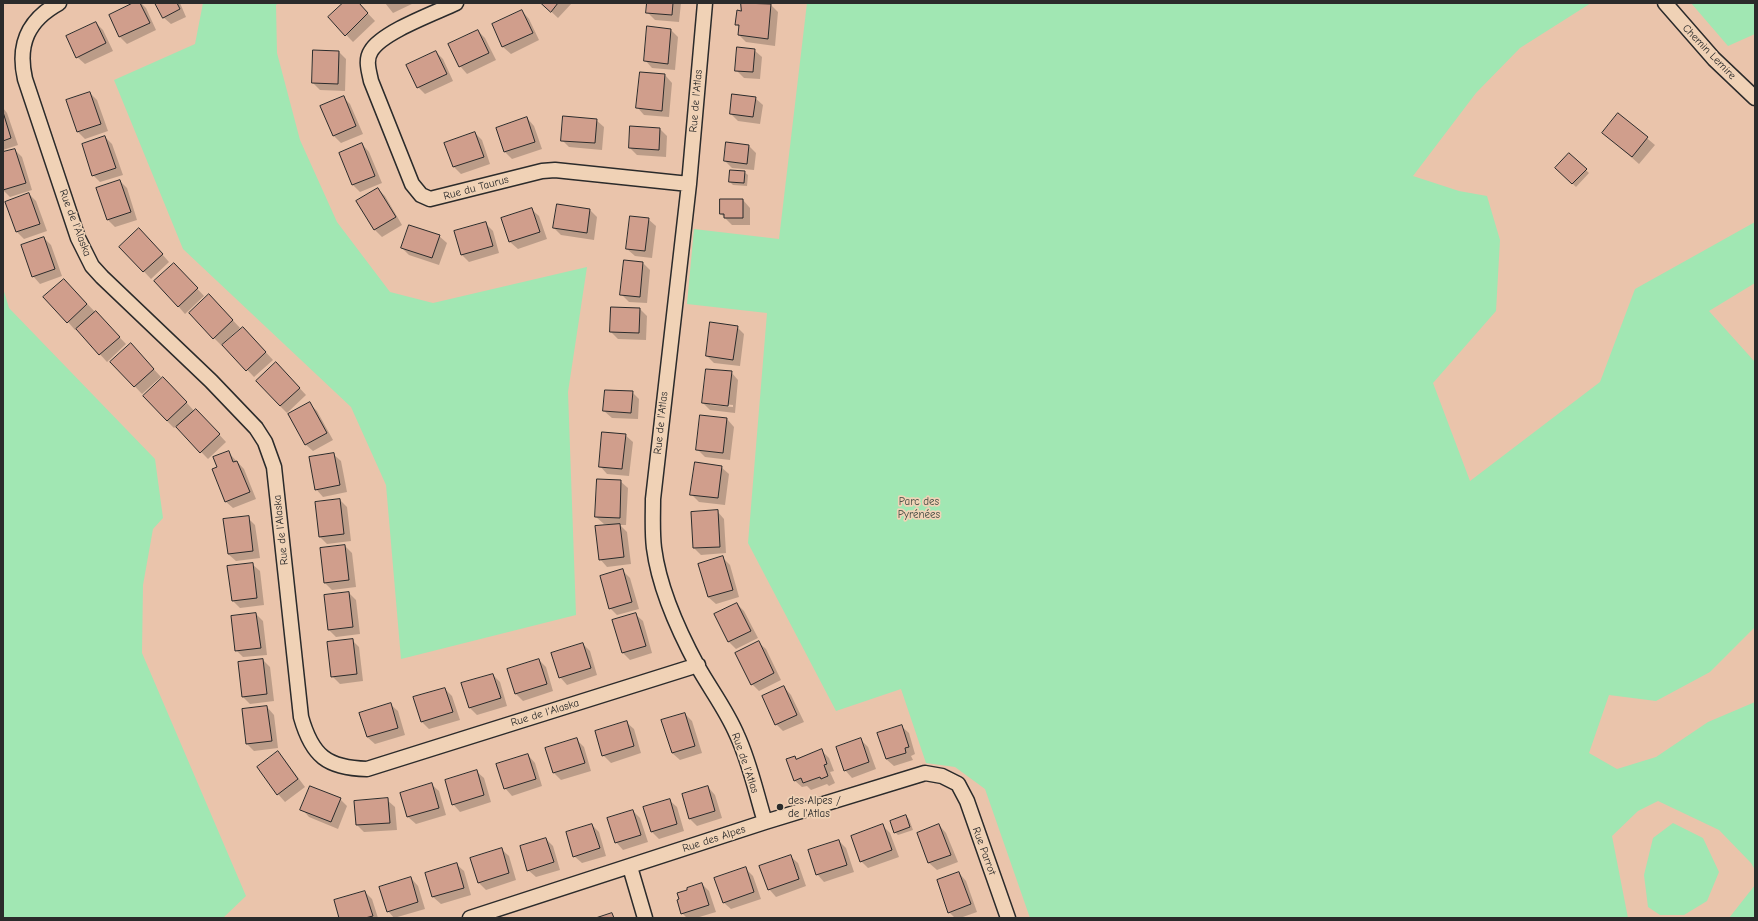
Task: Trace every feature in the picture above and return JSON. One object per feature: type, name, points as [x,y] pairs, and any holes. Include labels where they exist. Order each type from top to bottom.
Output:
[{"type":"street","name":"Rue de l'Alaska","points":[[59,3],[43,14],[30,29],[24,42],[22,67],[78,238],[92,266],[102,278],[211,381],[256,428],[265,442],[274,467],[301,717],[306,736],[317,751],[330,763],[348,768],[367,769],[698,666]]},
{"type":"street","name":"Rue du Taurus","points":[[456,3],[392,34],[380,42],[370,52],[367,66],[371,81],[412,184],[421,195],[430,199],[542,171],[555,170],[689,184]]},
{"type":"street","name":"Rue de l'Atlas","points":[[705,3],[689,184],[653,499],[655,554],[667,599],[698,666],[737,734],[765,822]]},
{"type":"street","name":"Chemin Lemire","points":[[1665,3],[1714,59],[1755,98]]},
{"type":"street","name":"Rue des Alpes","points":[[475,917],[765,822],[925,773],[942,776],[958,784]]},
{"type":"street","name":"Rue Parrot","points":[[958,784],[967,801],[1008,918]]},
{"type":"street","points":[[630,866],[645,918]]},
{"type":"green space","points":[[203,3],[279,3],[276,5],[277,53],[300,140],[337,222],[390,292],[433,303],[587,267],[568,392],[576,615],[401,659],[386,485],[351,407],[183,249],[114,80],[195,44]]},
{"type":"green space","name":"Parc des Pyrénées","points":[[807,3],[1591,3],[1520,48],[1476,93],[1413,176],[1459,191],[1487,196],[1500,240],[1496,311],[1433,383],[1470,481],[1600,382],[1635,289],[1755,222],[1755,283],[1709,311],[1755,362],[1755,627],[1710,672],[1656,701],[1609,695],[1589,753],[1617,769],[1656,757],[1708,722],[1755,702],[1755,870],[1751,863],[1719,830],[1658,801],[1638,811],[1612,836],[1628,918],[1030,918],[985,789],[955,767],[926,763],[901,689],[836,711],[748,543],[767,313],[687,304],[694,229],[779,239]]},
{"type":"green space","points":[[1691,3],[1755,3],[1755,34],[1728,46]]},
{"type":"green space","points":[[3,288],[9,308],[155,459],[163,518],[153,529],[143,585],[142,653],[246,896],[223,918],[3,918]]},
{"type":"green space","points":[[1673,823],[1703,838],[1719,872],[1707,901],[1684,915],[1660,915],[1648,907],[1644,875],[1653,838]]},
{"type":"green space","points":[[1755,885],[1755,918],[1729,918]]},
{"type":"building","points":[[133,3],[140,3],[150,23],[119,37],[109,15]]},
{"type":"building","points":[[155,3],[177,3],[180,9],[163,18]]},
{"type":"building","points":[[343,3],[359,3],[368,13],[345,36],[328,17]]},
{"type":"building","points":[[541,3],[558,3],[551,12]]},
{"type":"building","points":[[647,3],[673,3],[672,15],[646,13]]},
{"type":"building","points":[[741,3],[771,4],[768,39],[738,35],[739,25],[735,25],[737,10],[741,11]]},
{"type":"building","points":[[522,10],[533,33],[502,47],[492,24]]},
{"type":"building","points":[[96,22],[106,43],[76,58],[66,36]]},
{"type":"building","points":[[647,26],[671,29],[668,64],[644,61]]},
{"type":"building","points":[[478,30],[489,53],[459,67],[448,44]]},
{"type":"building","points":[[737,47],[755,49],[753,72],[735,71]]},
{"type":"building","points":[[313,50],[339,51],[338,84],[312,83]]},
{"type":"building","points":[[436,51],[447,74],[417,88],[406,65]]},
{"type":"building","points":[[640,72],[665,74],[662,111],[636,108]]},
{"type":"building","points":[[90,92],[101,124],[77,132],[66,100]]},
{"type":"building","points":[[732,94],[756,97],[753,117],[730,114]]},
{"type":"building","points":[[344,96],[356,126],[333,136],[320,106]]},
{"type":"building","points":[[3,112],[11,138],[3,141]]},
{"type":"building","points":[[1618,113],[1648,137],[1632,157],[1602,133]]},
{"type":"building","points":[[563,116],[597,119],[595,143],[561,141]]},
{"type":"building","points":[[527,117],[535,142],[504,152],[496,128]]},
{"type":"building","points":[[630,126],[660,128],[659,150],[629,148]]},
{"type":"building","points":[[475,132],[484,157],[453,167],[444,143]]},
{"type":"building","points":[[105,136],[116,168],[92,176],[82,144]]},
{"type":"building","points":[[726,142],[749,145],[747,164],[724,161]]},
{"type":"building","points":[[362,143],[375,176],[352,185],[339,153]]},
{"type":"building","points":[[15,149],[26,183],[3,190],[3,152]]},
{"type":"building","points":[[1569,153],[1587,169],[1572,184],[1555,168]]},
{"type":"building","points":[[730,170],[745,171],[744,183],[729,182]]},
{"type":"building","points":[[120,180],[131,212],[107,220],[96,188]]},
{"type":"building","points":[[378,188],[396,217],[374,230],[356,201]]},
{"type":"building","points":[[29,193],[40,224],[16,232],[5,202]]},
{"type":"building","points":[[720,199],[743,199],[743,218],[724,218],[724,214],[720,214]]},
{"type":"building","points":[[557,204],[590,209],[587,233],[553,228]]},
{"type":"building","points":[[532,208],[540,232],[509,242],[501,218]]},
{"type":"building","points":[[630,216],[649,218],[645,251],[626,249]]},
{"type":"building","points":[[486,222],[493,246],[461,255],[454,231]]},
{"type":"building","points":[[409,225],[440,235],[432,258],[401,248]]},
{"type":"building","points":[[139,228],[163,254],[143,272],[119,247]]},
{"type":"building","points":[[44,237],[55,269],[32,277],[21,245]]},
{"type":"building","points":[[624,260],[643,262],[640,297],[620,295]]},
{"type":"building","points":[[174,263],[198,288],[178,307],[154,281]]},
{"type":"building","points":[[64,279],[87,304],[67,323],[43,297]]},
{"type":"building","points":[[209,294],[233,320],[213,339],[189,313]]},
{"type":"building","points":[[611,307],[640,308],[639,333],[610,332]]},
{"type":"building","points":[[96,311],[120,337],[99,355],[76,329]]},
{"type":"building","points":[[710,322],[738,326],[733,360],[706,356]]},
{"type":"building","points":[[243,327],[266,352],[246,371],[222,345]]},
{"type":"building","points":[[131,343],[154,369],[134,387],[110,362]]},
{"type":"building","points":[[276,362],[300,388],[280,406],[256,381]]},
{"type":"building","points":[[706,369],[732,371],[728,406],[702,403]]},
{"type":"building","points":[[163,377],[187,402],[167,421],[143,396]]},
{"type":"building","points":[[605,390],[633,391],[631,413],[603,411]]},
{"type":"building","points":[[310,402],[327,433],[305,445],[288,414]]},
{"type":"building","points":[[196,409],[220,434],[200,453],[176,427]]},
{"type":"building","points":[[700,415],[727,418],[723,453],[696,450]]},
{"type":"building","points":[[602,432],[626,434],[622,469],[599,467]]},
{"type":"building","points":[[229,451],[233,462],[237,461],[250,492],[225,502],[212,469],[217,467],[213,457]]},
{"type":"building","points":[[334,453],[340,485],[315,490],[309,457]]},
{"type":"building","points":[[695,462],[722,466],[718,498],[690,495]]},
{"type":"building","points":[[597,479],[621,480],[620,518],[595,517]]},
{"type":"building","points":[[340,499],[344,534],[319,537],[315,502]]},
{"type":"building","points":[[718,510],[720,547],[693,548],[691,512]]},
{"type":"building","points":[[249,516],[253,551],[228,554],[223,519]]},
{"type":"building","points":[[620,524],[624,557],[599,560],[595,526]]},
{"type":"building","points":[[345,545],[349,580],[324,583],[320,548]]},
{"type":"building","points":[[723,556],[733,590],[708,597],[698,564]]},
{"type":"building","points":[[253,563],[257,598],[232,601],[227,566]]},
{"type":"building","points":[[623,569],[632,602],[609,609],[600,576]]},
{"type":"building","points":[[349,592],[353,627],[328,630],[324,595]]},
{"type":"building","points":[[737,603],[751,631],[728,642],[714,614]]},
{"type":"building","points":[[256,613],[261,648],[235,651],[231,616]]},
{"type":"building","points":[[636,613],[646,646],[622,653],[612,620]]},
{"type":"building","points":[[353,639],[357,674],[331,677],[327,642]]},
{"type":"building","points":[[759,641],[774,673],[751,685],[735,653]]},
{"type":"building","points":[[583,643],[591,668],[559,678],[551,653]]},
{"type":"building","points":[[263,659],[267,694],[242,697],[238,662]]},
{"type":"building","points":[[539,659],[547,684],[515,694],[507,669]]},
{"type":"building","points":[[493,674],[501,698],[469,708],[461,683]]},
{"type":"building","points":[[784,686],[797,715],[775,725],[762,696]]},
{"type":"building","points":[[445,688],[453,712],[421,722],[413,697]]},
{"type":"building","points":[[391,703],[398,728],[367,737],[359,713]]},
{"type":"building","points":[[267,706],[272,741],[246,744],[242,709]]},
{"type":"building","points":[[685,713],[695,746],[672,753],[661,720]]},
{"type":"building","points":[[627,721],[634,746],[602,756],[595,731]]},
{"type":"building","points":[[902,725],[909,747],[905,748],[906,753],[886,759],[877,733]]},
{"type":"building","points":[[577,738],[585,763],[553,773],[545,748]]},
{"type":"building","points":[[861,738],[869,762],[844,771],[836,747]]},
{"type":"building","points":[[822,749],[827,764],[824,765],[828,776],[803,783],[801,778],[794,781],[786,759],[795,756],[796,759]]},
{"type":"building","points":[[278,751],[298,779],[277,795],[257,767]]},
{"type":"building","points":[[528,754],[536,779],[504,789],[496,764]]},
{"type":"building","points":[[477,770],[484,795],[452,805],[445,780]]},
{"type":"building","points":[[432,783],[439,808],[407,817],[400,793]]},
{"type":"building","points":[[310,786],[341,798],[331,822],[300,810]]},
{"type":"building","points":[[708,786],[715,811],[689,819],[682,794]]},
{"type":"building","points":[[388,798],[390,823],[356,825],[354,801]]},
{"type":"building","points":[[670,799],[677,824],[651,832],[643,807]]},
{"type":"building","points":[[633,810],[641,835],[615,843],[607,818]]},
{"type":"building","points":[[906,815],[910,827],[894,833],[890,821]]},
{"type":"building","points":[[592,824],[600,848],[573,857],[566,832]]},
{"type":"building","points":[[883,824],[892,850],[860,862],[851,836]]},
{"type":"building","points":[[939,824],[951,855],[928,863],[917,833]]},
{"type":"building","points":[[546,838],[554,862],[527,871],[520,846]]},
{"type":"building","points":[[839,840],[847,865],[816,875],[808,850]]},
{"type":"building","points":[[502,848],[509,873],[478,883],[470,858]]},
{"type":"building","points":[[791,855],[799,879],[768,890],[759,866]]},
{"type":"building","points":[[457,863],[464,888],[432,897],[425,873]]},
{"type":"building","points":[[746,867],[754,892],[723,903],[714,878]]},
{"type":"building","points":[[959,872],[971,904],[948,913],[937,880]]},
{"type":"building","points":[[411,877],[418,902],[387,912],[379,887]]},
{"type":"building","points":[[702,883],[709,905],[681,914],[677,900],[679,899],[677,893]]},
{"type":"building","points":[[365,891],[373,916],[365,918],[339,918],[334,900]]},
{"type":"building","points":[[612,913],[614,918],[596,918]]},
{"type":"place","name":"des Alpes / de l'Atlas","points":[[780,807]]}]
